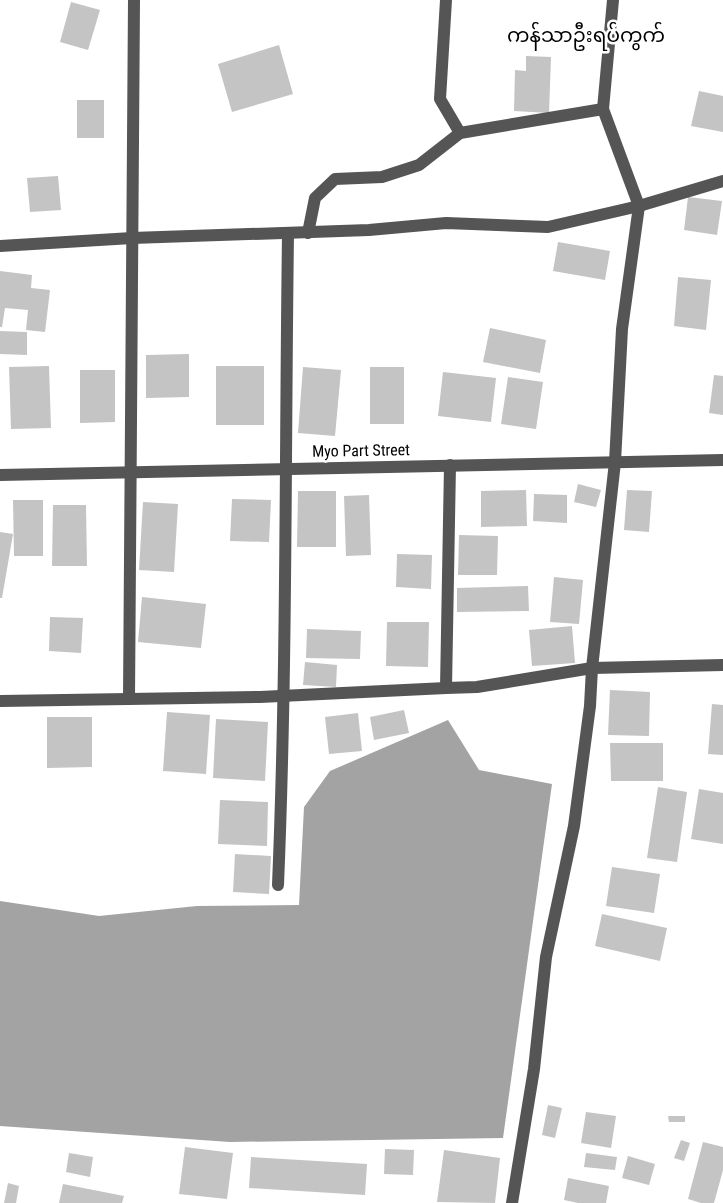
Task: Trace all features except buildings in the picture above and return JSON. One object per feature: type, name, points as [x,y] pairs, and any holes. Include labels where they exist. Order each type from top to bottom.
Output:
[{"type":"street","points":[[129,699],[134,0]]},
{"type":"street","points":[[446,0],[440,99],[460,133]]},
{"type":"street","points":[[512,1203],[534,1069],[546,957],[574,826],[590,706],[592,668],[615,462],[622,329],[639,206],[603,109],[613,0]]},
{"type":"street","points":[[308,233],[315,198],[335,179],[382,177],[419,165],[460,133],[603,109]]},
{"type":"street","points":[[0,246],[132,238],[308,233],[446,223],[548,227],[639,206],[723,181]]},
{"type":"street","points":[[278,885],[284,696],[288,234]]},
{"type":"street","name":"Myo Part Street","points":[[0,475],[723,460]]},
{"type":"street","points":[[446,688],[450,465]]},
{"type":"street","points":[[0,701],[284,696],[477,687],[592,668],[723,665]]},
{"type":"shaded area","points":[[448,720],[479,770],[552,784],[503,1138],[230,1142],[0,1126],[0,901],[99,916],[197,906],[299,905],[304,807],[330,771]]},
{"type":"district","name":"ကန်သာဦးရပ်ကွက်","points":[[586,35]]}]
